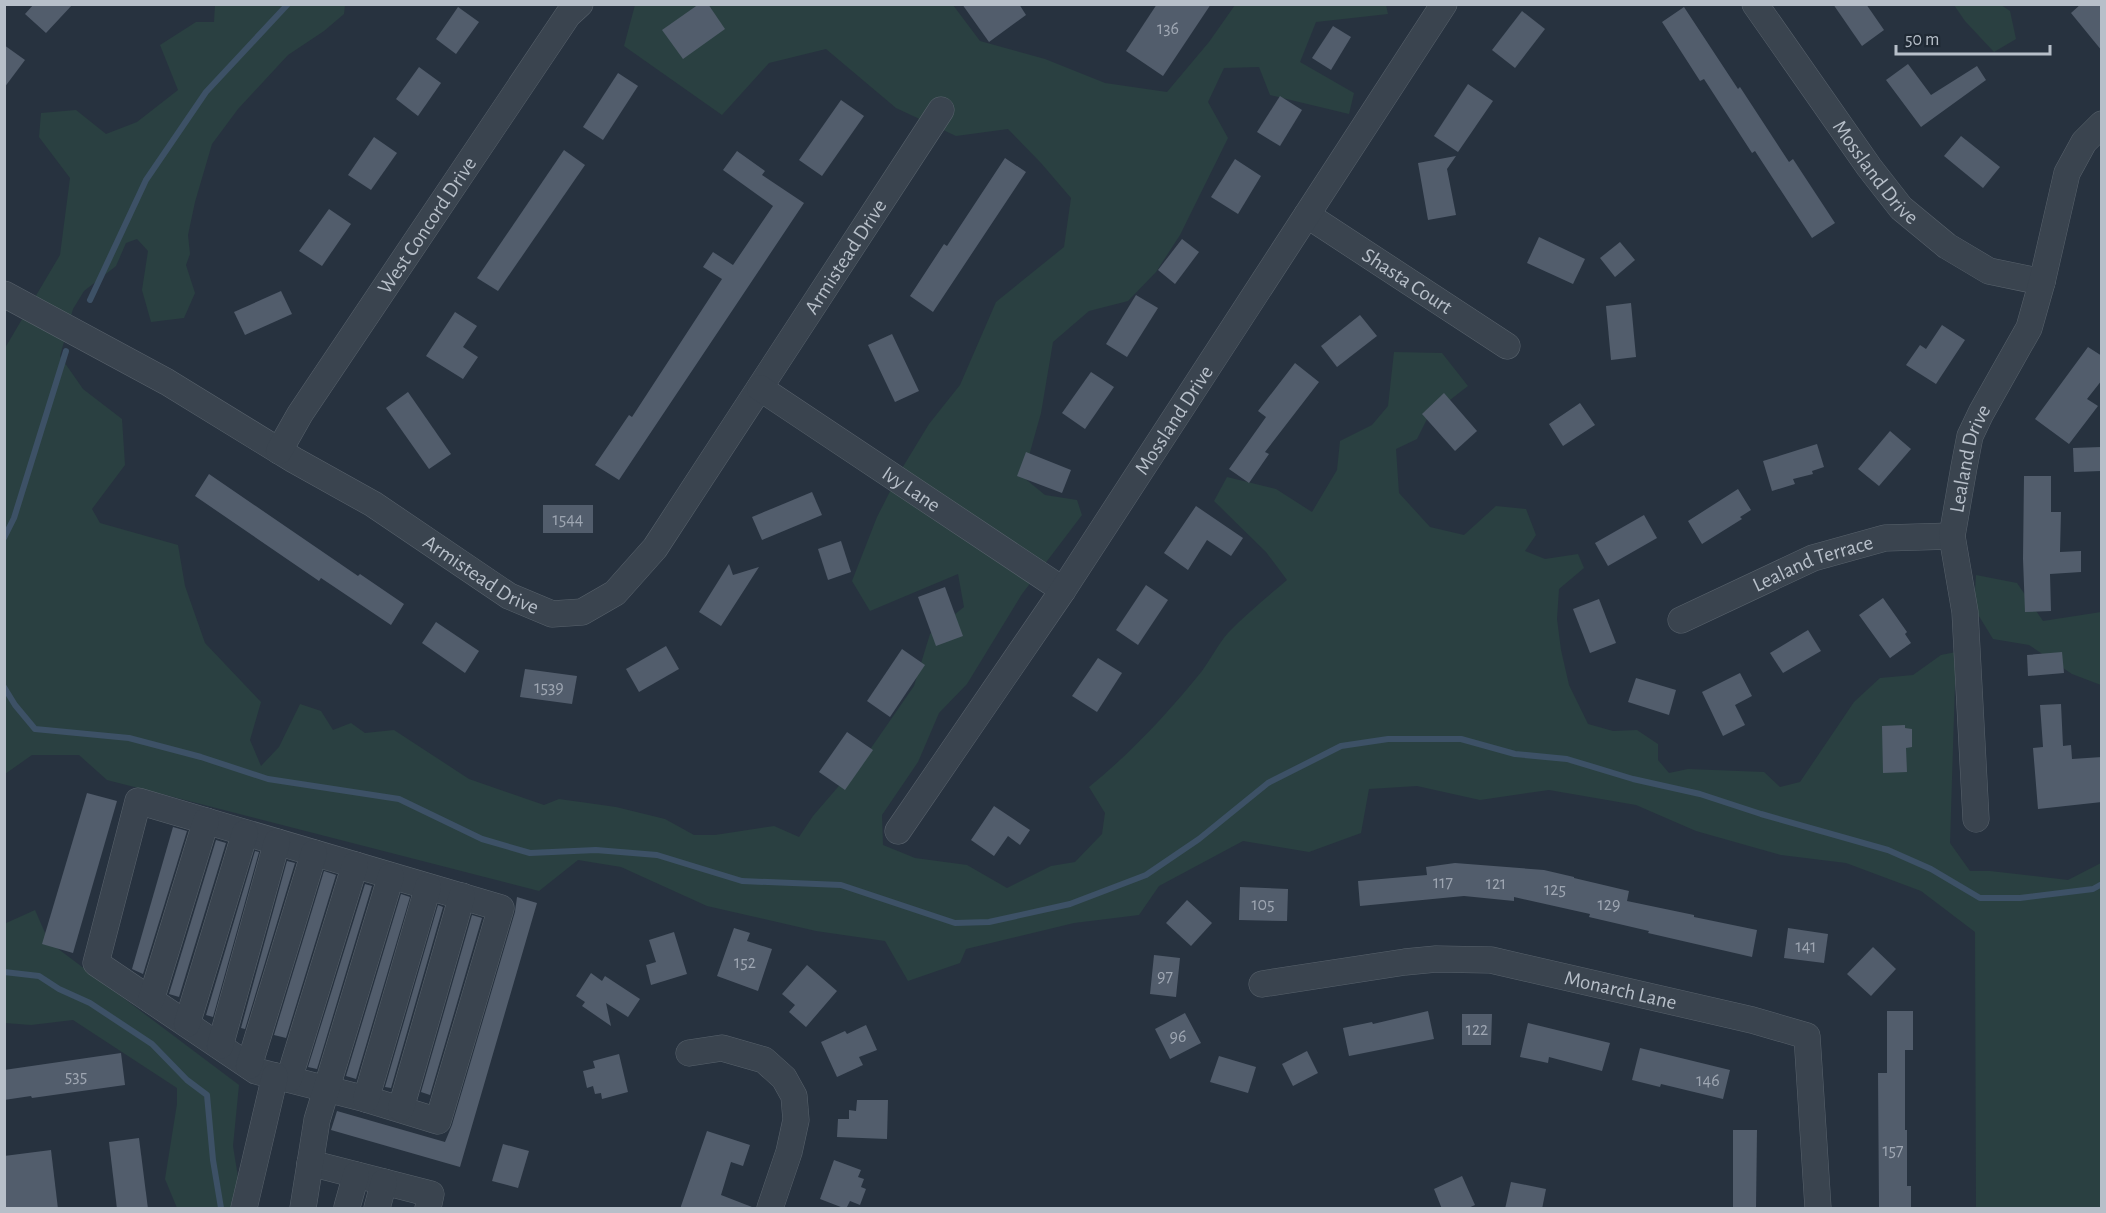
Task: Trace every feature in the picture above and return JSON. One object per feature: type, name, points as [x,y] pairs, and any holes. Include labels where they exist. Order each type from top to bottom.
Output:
[{"type":"street","name":"West Concord Drive","points":[[279,451],[300,414],[568,15],[580,4]]},
{"type":"street","name":"Mossland Drive","points":[[898,831],[1063,590],[1444,4]]},
{"type":"street","name":"Mossland Drive","points":[[1755,4],[1869,167],[1901,208],[1947,246],[1989,271],[2043,282]]},
{"type":"street","name":"Armistead Drive","points":[[4,294],[167,382],[279,451],[373,504],[509,596],[552,614],[582,612],[615,593],[655,548],[941,110]]},
{"type":"street","name":"Lealand Drive","points":[[1976,819],[1965,612],[1952,536],[1970,436],[1984,405],[2029,328],[2043,282],[2067,173],[2084,142],[2102,124]]},
{"type":"street","name":"Shasta Court","points":[[1307,215],[1507,346]]},
{"type":"street","name":"Ivy Lane","points":[[760,388],[1063,590]]},
{"type":"street","name":"Lealand Terrace","points":[[1681,620],[1813,558],[1885,538],[1952,536]]},
{"type":"street","points":[[138,801],[245,833],[501,908],[438,1121],[401,1108],[256,1071],[96,963],[138,801]]},
{"type":"street","points":[[151,1000],[206,821]]},
{"type":"street","points":[[187,1024],[245,833]]},
{"type":"street","points":[[220,1047],[277,842]]},
{"type":"street","points":[[249,1066],[314,853]]},
{"type":"street","points":[[244,1209],[282,1077],[355,865]]},
{"type":"street","points":[[303,1209],[317,1120],[391,876]]},
{"type":"street","points":[[366,1099],[428,886]]},
{"type":"street","points":[[401,1108],[462,896]]},
{"type":"street","name":"Monarch Lane","points":[[1262,984],[1405,962],[1436,959],[1491,960],[1752,1020],[1807,1036],[1818,1209]]},
{"type":"street","points":[[689,1053],[722,1048],[764,1060],[784,1078],[794,1096],[795,1127],[770,1209]]},
{"type":"street","points":[[310,1163],[380,1186],[431,1194],[428,1209]]},
{"type":"street","points":[[354,1208],[380,1186]]},
{"type":"street","points":[[377,1209],[380,1186]]},
{"type":"green space","points":[[215,5],[345,5],[344,14],[324,31],[288,55],[238,109],[212,144],[188,235],[190,254],[186,265],[195,293],[184,318],[151,322],[142,290],[148,251],[137,239],[126,243],[116,266],[84,291],[73,309],[60,356],[83,389],[122,419],[125,465],[92,509],[100,523],[178,545],[185,586],[205,643],[261,702],[250,740],[261,766],[279,747],[300,704],[321,711],[333,730],[351,723],[365,733],[394,730],[469,779],[544,805],[559,799],[616,807],[665,819],[694,835],[715,835],[774,826],[799,837],[813,816],[869,751],[914,686],[930,634],[964,607],[958,574],[870,611],[852,581],[877,517],[901,470],[929,424],[960,385],[996,302],[1064,247],[1071,198],[1008,129],[956,136],[896,108],[826,49],[769,63],[722,115],[624,46],[635,5],[953,5],[980,41],[1045,59],[1105,83],[1167,92],[1209,42],[1235,5],[1386,5],[1388,14],[1316,22],[1300,62],[1354,93],[1349,114],[1270,95],[1259,67],[1224,68],[1208,102],[1228,138],[1180,235],[1156,272],[1128,301],[1089,311],[1053,342],[1041,413],[1023,477],[1045,495],[1077,500],[1082,515],[1022,594],[967,684],[939,713],[918,762],[882,815],[883,845],[915,858],[967,865],[1007,888],[1051,866],[1075,862],[1102,834],[1105,813],[1089,787],[1120,760],[1162,717],[1202,671],[1228,633],[1287,580],[1266,552],[1214,501],[1227,477],[1276,489],[1312,512],[1337,470],[1340,441],[1372,425],[1388,406],[1394,352],[1442,353],[1468,386],[1428,417],[1417,439],[1396,449],[1399,493],[1430,527],[1464,535],[1496,506],[1526,509],[1536,535],[1525,551],[1545,559],[1578,554],[1584,568],[1559,589],[1557,619],[1569,685],[1588,724],[1613,731],[1637,730],[1658,744],[1658,760],[1669,773],[1688,769],[1764,772],[1780,787],[1800,782],[1854,702],[1880,678],[1913,675],[1941,655],[1956,652],[1950,843],[1970,871],[1990,871],[2068,880],[2101,863],[2101,1208],[1976,1208],[1975,932],[1921,891],[1846,863],[1781,855],[1696,831],[1636,805],[1549,790],[1480,800],[1417,786],[1369,789],[1361,833],[1309,852],[1243,841],[1159,886],[1139,915],[1074,923],[966,949],[960,963],[908,981],[885,941],[816,931],[707,906],[621,867],[578,860],[539,891],[107,780],[79,755],[32,755],[5,774],[5,348],[60,255],[70,178],[39,137],[41,113],[76,110],[106,134],[137,122],[178,90],[160,45],[196,22],[214,22]]},
{"type":"green space","points":[[1954,5],[2001,5],[2010,11],[2016,39],[1994,52],[1965,21]]},
{"type":"green space","points":[[1976,575],[2017,583],[2043,621],[2101,612],[2101,685],[2072,674],[2029,645],[1993,639],[1974,608]]},
{"type":"green space","points":[[35,910],[49,942],[239,1085],[233,1146],[242,1202],[247,1208],[177,1208],[165,1179],[177,1104],[177,1088],[73,1020],[31,1025],[5,1023],[4,924]]},
{"type":"building","points":[[34,4],[73,4],[46,33],[25,14]]},
{"type":"building","points":[[699,4],[708,4],[725,29],[683,59],[662,30]]},
{"type":"building","points":[[962,4],[1019,4],[1026,15],[989,42]]},
{"type":"building","points":[[1157,4],[1211,4],[1163,76],[1126,51]]},
{"type":"building","points":[[1833,4],[1866,4],[1884,30],[1862,46]]},
{"type":"building","points":[[2081,4],[2102,4],[2102,51],[2071,13]]},
{"type":"building","points":[[458,7],[479,22],[456,54],[436,39]]},
{"type":"building","points":[[1684,7],[1789,162],[1793,159],[1835,223],[1812,238],[1755,151],[1752,153],[1704,79],[1700,81],[1662,22]]},
{"type":"building","points":[[1522,11],[1545,29],[1515,68],[1492,50]]},
{"type":"building","points":[[1333,26],[1351,37],[1331,70],[1312,58]]},
{"type":"building","points":[[4,45],[25,60],[4,88]]},
{"type":"building","points":[[1908,64],[1931,95],[1977,66],[1986,80],[1921,127],[1886,80]]},
{"type":"building","points":[[419,67],[441,83],[418,116],[396,99]]},
{"type":"building","points":[[618,73],[638,86],[603,140],[583,127]]},
{"type":"building","points":[[1468,84],[1493,101],[1458,152],[1434,136]]},
{"type":"building","points":[[1280,96],[1302,110],[1280,146],[1257,132]]},
{"type":"building","points":[[841,100],[864,116],[822,176],[799,160]]},
{"type":"building","points":[[1961,136],[2000,167],[1983,188],[1944,156]]},
{"type":"building","points":[[374,137],[397,153],[371,190],[348,175]]},
{"type":"building","points":[[564,150],[585,165],[498,291],[477,278]]},
{"type":"building","points":[[737,151],[765,171],[762,175],[804,203],[619,480],[595,465],[629,415],[632,417],[722,279],[703,267],[713,252],[733,265],[773,206],[723,170]]},
{"type":"building","points":[[1456,156],[1447,169],[1456,215],[1428,220],[1418,163]]},
{"type":"building","points":[[1005,158],[1026,172],[933,312],[910,296],[944,244],[947,246]]},
{"type":"building","points":[[1235,159],[1261,176],[1238,214],[1211,197]]},
{"type":"building","points":[[329,209],[351,224],[322,266],[299,251]]},
{"type":"building","points":[[1539,237],[1585,259],[1573,284],[1527,263]]},
{"type":"building","points":[[1182,239],[1199,252],[1175,284],[1158,270]]},
{"type":"building","points":[[1620,242],[1635,260],[1615,277],[1600,258]]},
{"type":"building","points":[[281,291],[292,314],[245,335],[234,312]]},
{"type":"building","points":[[1136,295],[1158,308],[1127,357],[1106,344]]},
{"type":"building","points":[[1631,303],[1636,357],[1611,360],[1606,306]]},
{"type":"building","points":[[455,312],[477,326],[463,347],[478,357],[463,379],[426,356]]},
{"type":"building","points":[[1360,315],[1377,336],[1337,367],[1321,346]]},
{"type":"building","points":[[1942,325],[1965,340],[1936,384],[1906,365],[1920,345],[1926,349]]},
{"type":"building","points":[[892,334],[919,391],[895,402],[868,345]]},
{"type":"building","points":[[2088,347],[2102,356],[2102,380],[2087,399],[2098,406],[2069,444],[2035,419]]},
{"type":"building","points":[[1295,363],[1319,382],[1265,452],[1269,454],[1249,483],[1229,469],[1266,417],[1258,411]]},
{"type":"building","points":[[1091,372],[1114,387],[1085,429],[1062,413]]},
{"type":"building","points":[[408,392],[451,454],[429,469],[386,408]]},
{"type":"building","points":[[1444,393],[1477,431],[1455,451],[1422,414]]},
{"type":"building","points":[[1580,403],[1595,425],[1563,446],[1549,424]]},
{"type":"building","points":[[1890,431],[1911,449],[1879,486],[1858,469]]},
{"type":"building","points":[[1817,444],[1824,467],[1812,471],[1813,474],[1793,479],[1795,484],[1772,491],[1763,461]]},
{"type":"building","points":[[2101,447],[2101,471],[2074,472],[2073,448]]},
{"type":"building","points":[[1026,452],[1071,470],[1062,493],[1017,476]]},
{"type":"building","points":[[209,474],[358,576],[360,574],[404,604],[391,625],[321,578],[319,581],[195,496]]},
{"type":"building","points":[[2024,476],[2051,476],[2051,512],[2061,512],[2060,552],[2081,551],[2081,572],[2050,574],[2051,611],[2025,612]]},
{"type":"building","points":[[1738,489],[1751,510],[1740,517],[1742,519],[1702,544],[1688,521]]},
{"type":"building","points":[[812,492],[822,515],[762,540],[752,517]]},
{"type":"building","points":[[543,505],[593,505],[593,533],[543,533]]},
{"type":"building","points":[[1196,506],[1243,538],[1231,556],[1207,540],[1188,570],[1164,553]]},
{"type":"building","points":[[1644,515],[1657,538],[1608,566],[1595,543]]},
{"type":"building","points":[[841,541],[851,572],[828,580],[818,549]]},
{"type":"building","points":[[729,564],[733,575],[759,567],[721,626],[699,612]]},
{"type":"building","points":[[1146,585],[1168,600],[1138,645],[1116,630]]},
{"type":"building","points":[[945,587],[963,636],[936,646],[918,597]]},
{"type":"building","points":[[1883,598],[1907,632],[1905,634],[1911,643],[1890,658],[1859,615]]},
{"type":"building","points":[[1599,599],[1616,643],[1590,653],[1573,609]]},
{"type":"building","points":[[436,622],[479,651],[465,673],[422,643]]},
{"type":"building","points":[[1808,630],[1821,651],[1783,673],[1770,653]]},
{"type":"building","points":[[666,646],[679,669],[639,692],[626,669]]},
{"type":"building","points":[[902,649],[925,665],[890,717],[867,701]]},
{"type":"building","points":[[2062,652],[2064,673],[2028,676],[2027,655]]},
{"type":"building","points":[[1098,658],[1122,673],[1097,712],[1072,696]]},
{"type":"building","points":[[525,669],[577,676],[572,704],[520,697]]},
{"type":"building","points":[[1740,673],[1752,696],[1735,705],[1745,725],[1723,736],[1702,692]]},
{"type":"building","points":[[1636,678],[1676,690],[1669,715],[1628,702]]},
{"type":"building","points":[[2061,704],[2063,746],[2071,745],[2072,759],[2102,757],[2102,802],[2038,809],[2033,748],[2043,747],[2040,705]]},
{"type":"building","points":[[1905,725],[1905,728],[1912,729],[1912,747],[1906,748],[1907,772],[1883,773],[1882,726]]},
{"type":"building","points":[[847,732],[873,750],[845,790],[819,772]]},
{"type":"building","points":[[87,793],[117,801],[73,953],[42,944]]},
{"type":"building","points":[[994,806],[1030,830],[1020,845],[1008,836],[994,856],[971,840]]},
{"type":"building","points":[[173,827],[187,831],[143,974],[132,969]]},
{"type":"building","points":[[216,840],[226,843],[179,997],[169,994]]},
{"type":"building","points":[[255,851],[259,852],[213,1017],[206,1015]]},
{"type":"building","points":[[287,861],[295,863],[245,1029],[241,1028]]},
{"type":"building","points":[[1455,863],[1544,870],[1629,891],[1627,901],[1757,930],[1752,957],[1648,933],[1649,931],[1589,917],[1590,914],[1514,897],[1514,901],[1464,896],[1360,906],[1358,881],[1427,875],[1426,867]]},
{"type":"building","points":[[324,871],[336,875],[286,1038],[274,1035]]},
{"type":"building","points":[[365,884],[372,886],[317,1069],[308,1067]]},
{"type":"building","points":[[1240,887],[1288,889],[1287,921],[1239,920]]},
{"type":"building","points":[[401,894],[410,897],[356,1079],[346,1076]]},
{"type":"building","points":[[517,897],[537,903],[460,1167],[331,1130],[337,1111],[445,1142],[515,912]]},
{"type":"building","points":[[1187,900],[1212,923],[1191,946],[1166,923]]},
{"type":"building","points":[[438,905],[443,907],[391,1088],[385,1087]]},
{"type":"building","points":[[472,915],[482,918],[430,1095],[421,1092]]},
{"type":"building","points":[[734,928],[750,933],[747,941],[772,949],[758,991],[717,976]]},
{"type":"building","points":[[1788,928],[1828,934],[1824,963],[1784,958]]},
{"type":"building","points":[[674,932],[687,974],[651,985],[646,965],[656,962],[649,940]]},
{"type":"building","points":[[1873,947],[1896,969],[1871,996],[1847,974]]},
{"type":"building","points":[[1154,955],[1180,958],[1176,997],[1150,994]]},
{"type":"building","points":[[807,965],[837,991],[806,1027],[789,1012],[795,1005],[782,994]]},
{"type":"building","points":[[591,973],[602,981],[605,976],[640,999],[628,1017],[606,1003],[611,1026],[582,1006],[585,1002],[576,996]]},
{"type":"building","points":[[1428,1011],[1434,1039],[1349,1056],[1343,1028],[1372,1022],[1373,1024]]},
{"type":"building","points":[[1887,1011],[1913,1011],[1913,1050],[1905,1050],[1907,1186],[1911,1186],[1911,1209],[1879,1209],[1878,1073],[1887,1073]]},
{"type":"building","points":[[1185,1013],[1201,1043],[1170,1059],[1155,1029]]},
{"type":"building","points":[[1462,1014],[1492,1014],[1491,1045],[1462,1045]]},
{"type":"building","points":[[1528,1023],[1610,1043],[1602,1071],[1549,1057],[1548,1063],[1520,1057]]},
{"type":"building","points":[[866,1025],[877,1050],[859,1057],[863,1065],[837,1077],[821,1042],[845,1031],[847,1034]]},
{"type":"building","points":[[1640,1048],[1730,1070],[1723,1099],[1661,1084],[1660,1087],[1632,1080]]},
{"type":"building","points":[[1307,1051],[1318,1073],[1293,1086],[1282,1064]]},
{"type":"building","points":[[121,1053],[125,1085],[4,1100],[4,1070]]},
{"type":"building","points":[[619,1054],[628,1092],[602,1099],[601,1093],[595,1094],[593,1086],[587,1088],[583,1071],[595,1068],[593,1061]]},
{"type":"building","points":[[1219,1056],[1256,1067],[1248,1093],[1210,1082]]},
{"type":"building","points":[[857,1100],[888,1100],[887,1139],[837,1137],[838,1119],[849,1119],[849,1110],[856,1111]]},
{"type":"building","points":[[1733,1130],[1757,1130],[1756,1209],[1733,1209]]},
{"type":"building","points":[[707,1131],[750,1145],[743,1166],[731,1162],[721,1195],[752,1207],[751,1209],[680,1209]]},
{"type":"building","points":[[139,1138],[148,1209],[117,1209],[109,1142]]},
{"type":"building","points":[[503,1144],[529,1151],[518,1188],[492,1181]]},
{"type":"building","points":[[51,1150],[58,1209],[4,1209],[4,1156]]},
{"type":"building","points":[[834,1160],[861,1170],[858,1177],[864,1179],[861,1187],[866,1189],[860,1205],[850,1201],[846,1209],[820,1199]]},
{"type":"building","points":[[1462,1176],[1475,1205],[1466,1209],[1442,1209],[1434,1189]]},
{"type":"building","points":[[1511,1182],[1546,1189],[1542,1209],[1505,1209]]},
{"type":"waterway","points":[[90,300],[146,180],[206,92],[288,4]]},
{"type":"waterway","points":[[4,538],[14,518],[66,351]]},
{"type":"waterway","points":[[4,687],[15,705],[35,729],[129,738],[201,757],[268,779],[399,799],[482,839],[530,853],[596,850],[657,855],[742,881],[841,885],[955,923],[989,922],[1070,904],[1146,875],[1199,839],[1268,783],[1341,746],[1388,739],[1461,739],[1515,754],[1567,759],[1633,779],[1700,794],[1888,850],[1931,869],[1980,898],[2020,898],[2093,889],[2102,884]]},
{"type":"waterway","points":[[4,972],[39,976],[59,989],[90,1003],[152,1044],[187,1080],[207,1095],[213,1160],[221,1208]]}]
